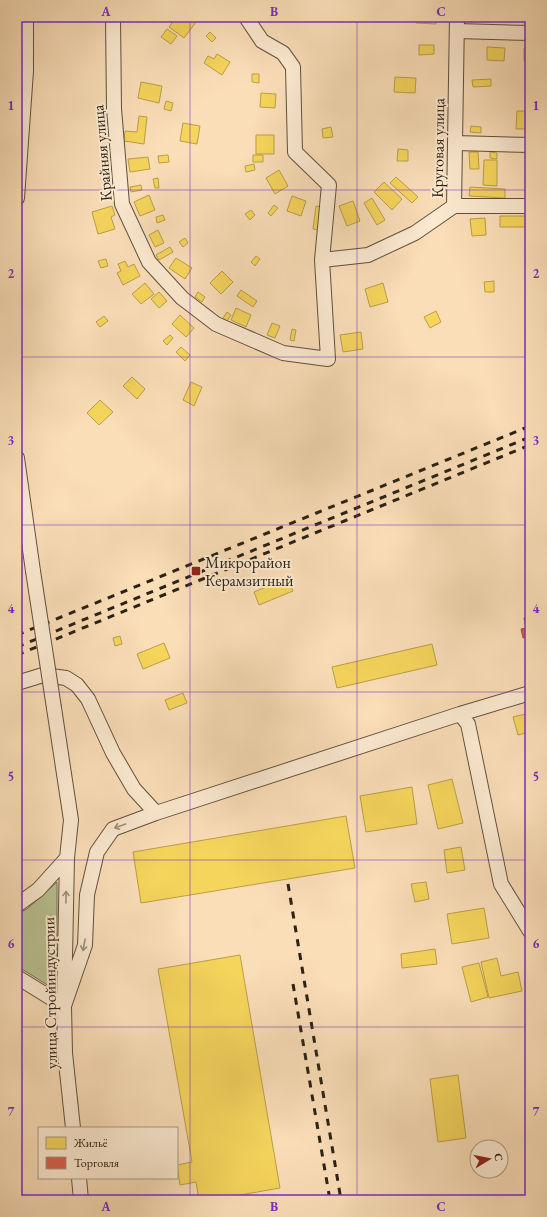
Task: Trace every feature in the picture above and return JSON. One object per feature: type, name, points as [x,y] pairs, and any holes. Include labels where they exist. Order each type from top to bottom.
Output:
[{"type":"street","points":[[17,198],[26,71],[26,17]]},
{"type":"street","name":"Крайняя улица","points":[[113,17],[114,109],[122,204],[149,262],[182,298],[216,324],[283,353],[328,359],[322,260]]},
{"type":"street","points":[[246,17],[262,41],[283,53],[293,67],[295,152],[329,185],[322,260]]},
{"type":"street","name":"Круговая улица","points":[[322,260],[368,255],[415,233],[454,206],[457,17]]},
{"type":"street","points":[[457,31],[530,33]]},
{"type":"street","points":[[455,144],[530,145]]},
{"type":"street","points":[[454,206],[530,206]]},
{"type":"street","name":"улица Стройиндустрии","points":[[17,458],[71,820],[67,858],[64,1053],[73,1127]]},
{"type":"street","points":[[17,683],[43,675],[66,678],[77,686],[88,699],[113,753],[134,789],[156,813]]},
{"type":"street","points":[[17,977],[64,1006],[85,945],[87,895],[97,852],[113,829],[156,813],[460,714],[530,693]]},
{"type":"street","points":[[460,714],[468,724],[501,884],[530,931]]},
{"type":"street","points":[[17,905],[38,890],[67,858]]},
{"type":"street","points":[[79,1179],[81,1200]]},
{"type":"green space","points":[[57,882],[57,991],[17,966],[17,914],[27,909]]},
{"type":"building: Жильё","points":[[176,17],[189,17],[196,22],[184,38],[169,27]]},
{"type":"building: Жильё","points":[[416,17],[436,17],[436,24],[416,23]]},
{"type":"building: Жильё","points":[[167,29],[177,36],[171,44],[161,37]]},
{"type":"building: Жильё","points":[[210,32],[216,38],[212,42],[206,36]]},
{"type":"building: Жильё","points":[[419,45],[434,45],[434,54],[419,55]]},
{"type":"building: Жильё","points":[[487,47],[505,48],[504,61],[487,60]]},
{"type":"building: Жильё","points":[[524,48],[530,48],[530,62],[524,61]]},
{"type":"building: Жильё","points":[[217,54],[230,62],[222,75],[204,63],[208,56],[214,59]]},
{"type":"building: Жильё","points":[[252,74],[259,74],[259,83],[252,82]]},
{"type":"building: Жильё","points":[[395,77],[416,78],[415,93],[394,92]]},
{"type":"building: Жильё","points":[[491,79],[491,86],[473,87],[472,80]]},
{"type":"building: Жильё","points":[[141,82],[162,86],[159,103],[138,98]]},
{"type":"building: Жильё","points":[[261,93],[276,94],[275,108],[260,107]]},
{"type":"building: Жильё","points":[[166,101],[173,103],[171,111],[164,109]]},
{"type":"building: Жильё","points":[[517,111],[528,111],[527,129],[516,129]]},
{"type":"building: Жильё","points":[[139,116],[147,117],[144,144],[124,141],[125,131],[137,132]]},
{"type":"building: Жильё","points":[[183,123],[200,126],[197,144],[180,141]]},
{"type":"building: Жильё","points":[[471,126],[481,127],[481,133],[470,132]]},
{"type":"building: Жильё","points":[[331,127],[333,137],[323,138],[322,129]]},
{"type":"building: Жильё","points":[[256,135],[274,135],[274,154],[256,154]]},
{"type":"building: Жильё","points":[[398,149],[408,150],[408,161],[397,161]]},
{"type":"building: Жильё","points":[[469,152],[478,152],[479,169],[470,169]]},
{"type":"building: Жильё","points":[[490,152],[497,153],[497,159],[490,158]]},
{"type":"building: Жильё","points":[[168,155],[169,162],[159,163],[158,156]]},
{"type":"building: Жильё","points":[[253,155],[263,155],[263,162],[253,162]]},
{"type":"building: Жильё","points":[[148,157],[150,169],[130,172],[128,159]]},
{"type":"building: Жильё","points":[[484,160],[497,160],[497,186],[483,185]]},
{"type":"building: Жильё","points":[[254,164],[255,170],[246,172],[245,166]]},
{"type":"building: Жильё","points":[[279,170],[288,186],[275,194],[266,178]]},
{"type":"building: Жильё","points":[[396,177],[418,197],[412,203],[390,183]]},
{"type":"building: Жильё","points":[[158,178],[159,188],[155,188],[153,179]]},
{"type":"building: Жильё","points":[[384,182],[402,199],[392,210],[374,192]]},
{"type":"building: Жильё","points":[[141,185],[142,190],[131,192],[130,187]]},
{"type":"building: Жильё","points":[[470,187],[505,189],[505,198],[469,196]]},
{"type":"building: Жильё","points":[[149,195],[155,210],[140,216],[134,202]]},
{"type":"building: Жильё","points":[[292,196],[306,201],[301,216],[287,211]]},
{"type":"building: Жильё","points":[[372,198],[385,220],[377,225],[364,203]]},
{"type":"building: Жильё","points":[[353,201],[360,221],[347,226],[339,206]]},
{"type":"building: Жильё","points":[[274,205],[278,208],[271,216],[268,213]]},
{"type":"building: Жильё","points":[[112,206],[115,215],[111,217],[115,229],[98,234],[92,212]]},
{"type":"building: Жильё","points":[[316,206],[321,207],[318,230],[313,229]]},
{"type":"building: Жильё","points":[[251,210],[255,215],[250,220],[245,214]]},
{"type":"building: Жильё","points":[[163,215],[165,220],[157,223],[156,217]]},
{"type":"building: Жильё","points":[[500,216],[529,216],[529,227],[500,227]]},
{"type":"building: Жильё","points":[[485,218],[486,235],[472,236],[470,219]]},
{"type":"building: Жильё","points":[[158,230],[164,243],[155,247],[149,235]]},
{"type":"building: Жильё","points":[[185,238],[188,243],[183,247],[179,242]]},
{"type":"building: Жильё","points":[[170,247],[173,252],[159,260],[156,255]]},
{"type":"building: Жильё","points":[[256,256],[260,259],[255,266],[251,262]]},
{"type":"building: Жильё","points":[[176,258],[192,268],[185,279],[169,268]]},
{"type":"building: Жильё","points":[[106,259],[108,266],[101,268],[98,261]]},
{"type":"building: Жильё","points":[[125,261],[128,267],[134,264],[140,276],[123,285],[117,273],[121,271],[118,264]]},
{"type":"building: Жильё","points":[[222,271],[233,282],[221,294],[210,283]]},
{"type":"building: Жильё","points":[[494,281],[494,292],[485,292],[484,282]]},
{"type":"building: Жильё","points":[[145,283],[154,294],[141,304],[132,294]]},
{"type":"building: Жильё","points":[[383,283],[388,302],[370,307],[365,289]]},
{"type":"building: Жильё","points":[[241,290],[257,301],[253,307],[237,296]]},
{"type":"building: Жильё","points":[[159,292],[167,301],[159,308],[151,299]]},
{"type":"building: Жильё","points":[[198,292],[205,297],[202,302],[195,297]]},
{"type":"building: Жильё","points":[[236,308],[251,315],[246,327],[231,320]]},
{"type":"building: Жильё","points":[[436,311],[441,322],[430,328],[424,317]]},
{"type":"building: Жильё","points":[[227,312],[231,315],[227,321],[223,318]]},
{"type":"building: Жильё","points":[[180,315],[194,328],[186,337],[172,324]]},
{"type":"building: Жильё","points":[[104,316],[108,321],[100,327],[96,322]]},
{"type":"building: Жильё","points":[[272,323],[280,326],[275,338],[267,335]]},
{"type":"building: Жильё","points":[[292,329],[296,330],[294,341],[290,340]]},
{"type":"building: Жильё","points":[[361,332],[363,349],[343,352],[340,335]]},
{"type":"building: Жильё","points":[[170,335],[173,338],[167,345],[163,341]]},
{"type":"building: Жильё","points":[[181,347],[190,355],[185,361],[176,352]]},
{"type":"building: Жильё","points":[[132,377],[145,389],[137,399],[123,386]]},
{"type":"building: Жильё","points":[[191,382],[202,387],[194,406],[183,400]]},
{"type":"building: Жильё","points":[[100,400],[113,412],[99,425],[87,413]]},
{"type":"building: Жильё","points":[[287,578],[293,591],[259,605],[254,592]]},
{"type":"building: Жильё","points":[[120,636],[122,644],[115,646],[113,638]]},
{"type":"building: Жильё","points":[[164,643],[170,658],[143,669],[137,654]]},
{"type":"building: Жильё","points":[[432,644],[437,665],[337,688],[332,667]]},
{"type":"building: Жильё","points":[[183,693],[187,703],[169,710],[165,700]]},
{"type":"building: Жильё","points":[[530,713],[530,732],[518,735],[513,717]]},
{"type":"building: Жильё","points":[[452,779],[463,823],[438,829],[428,785]]},
{"type":"building: Жильё","points":[[412,787],[417,824],[366,832],[360,796]]},
{"type":"building: Жильё","points":[[346,816],[355,868],[141,903],[133,852]]},
{"type":"building: Жильё","points":[[461,847],[465,870],[447,873],[444,850]]},
{"type":"building: Жильё","points":[[426,882],[429,899],[415,902],[411,884]]},
{"type":"building: Жильё","points":[[484,908],[489,938],[452,944],[447,914]]},
{"type":"building: Жильё","points":[[435,949],[437,964],[402,968],[401,954]]},
{"type":"building: Жильё","points":[[240,955],[280,1188],[212,1200],[199,1200],[196,1182],[180,1185],[178,1165],[192,1162],[158,969]]},
{"type":"building: Жильё","points":[[497,958],[501,976],[518,972],[522,991],[489,998],[481,962]]},
{"type":"building: Жильё","points":[[479,963],[488,997],[471,1002],[462,967]]},
{"type":"building: Жильё","points":[[458,1075],[466,1138],[438,1142],[430,1079]]},
{"type":"building: Торговля","points":[[530,617],[530,642],[528,642],[527,637],[523,638],[521,629],[526,628],[524,618]]},
{"type":"railway","points":[[17,635],[530,426]]},
{"type":"railway","points":[[17,647],[530,437]]},
{"type":"railway","points":[[17,655],[530,445]]},
{"type":"railway","points":[[288,884],[341,1200]]},
{"type":"railway","points":[[293,984],[330,1200]]},
{"type":"place","name":"Микрорайон Керамзитный","points":[[196,571]]}]
